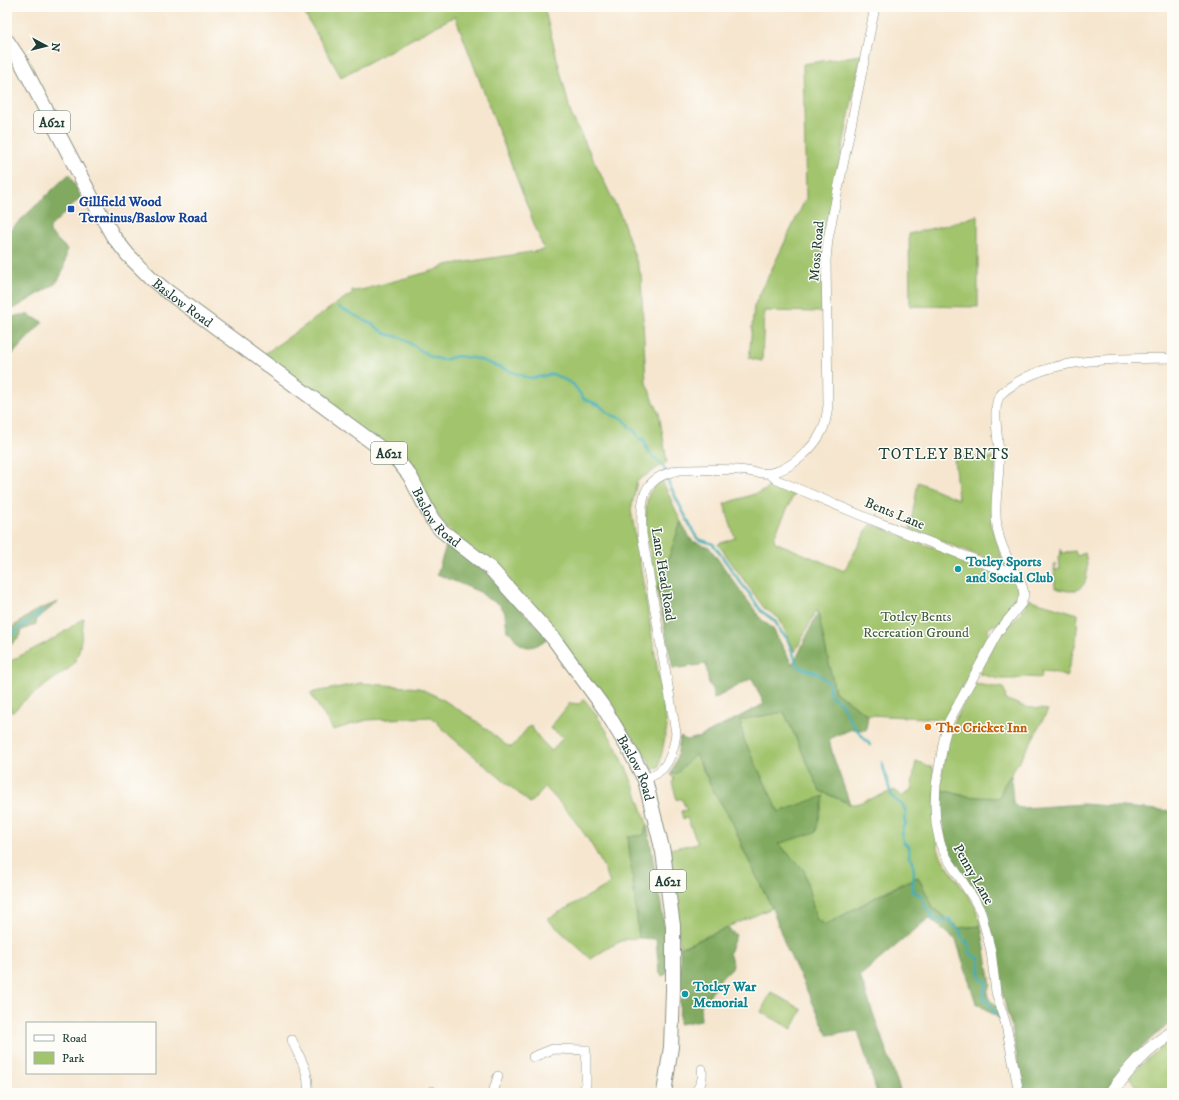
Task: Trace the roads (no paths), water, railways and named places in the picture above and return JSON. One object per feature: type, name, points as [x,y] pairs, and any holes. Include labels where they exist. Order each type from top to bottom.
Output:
[{"type":"main road","name":"Baslow Road","points":[[7,41],[21,62],[98,211],[113,236],[128,255],[164,289],[398,461],[410,476],[432,519],[441,530],[490,568],[553,638],[604,708],[631,752],[645,780],[663,852],[673,926],[672,1034],[669,1068],[664,1093]]},
{"type":"street","name":"Moss Road","points":[[770,474],[791,463],[806,452],[822,432],[827,416],[826,260],[828,239],[875,7]]},
{"type":"street","name":"Penny Lane","points":[[1019,1093],[1006,1025],[996,992],[991,951],[981,912],[947,858],[938,837],[935,809],[936,785],[944,739],[949,721],[998,632],[1019,608],[1024,595],[1018,575],[1013,572],[1001,544],[995,514],[999,458],[996,416],[997,402],[1001,395],[1020,380],[1052,368],[1072,363],[1172,358]]},
{"type":"street","name":"Lane Head Road","points":[[645,780],[664,767],[670,757],[676,733],[642,534],[642,510],[645,492],[652,482],[667,474],[679,470],[739,470],[770,474]]},
{"type":"street","name":"Bents Lane","points":[[770,474],[777,480],[872,520],[990,566],[1013,572]]},
{"type":"street","points":[[1111,1093],[1135,1061],[1158,1042],[1172,1033]]},
{"type":"street","points":[[292,1040],[307,1072],[309,1082],[308,1093]]},
{"type":"street","points":[[533,1057],[553,1050],[586,1050],[586,1084],[583,1093]]},
{"type":"street","points":[[694,1093],[700,1087],[702,1081],[702,1069]]},
{"type":"street","points":[[493,1093],[498,1076]]},
{"type":"waterway","points":[[338,307],[372,324],[386,334],[402,338],[431,357],[443,360],[458,356],[478,359],[526,377],[533,378],[553,374],[573,384],[584,399],[599,405],[611,415],[622,418],[641,440],[644,439],[648,451],[661,463],[666,472]]},
{"type":"waterway","points":[[667,477],[669,484],[698,539],[713,544],[761,611],[775,621],[780,631],[787,638],[798,666],[816,673],[825,679],[830,685],[830,695],[841,703],[853,725],[870,745]]},
{"type":"waterway","points":[[7,638],[42,611]]},
{"type":"waterway","points":[[882,762],[892,796],[903,806],[906,812],[906,816],[904,818],[906,824],[903,827],[902,838],[909,846],[909,857],[913,861],[914,873],[912,891],[924,900],[924,905],[930,912],[933,919],[944,921],[945,919],[950,919],[951,923],[961,931],[961,937],[968,942],[971,954],[980,959],[979,963],[981,970],[979,974],[982,980],[987,982],[984,990],[984,998],[992,1007],[993,1012],[996,1015],[1000,1015]]},
{"type":"waterway","points":[[1022,1087],[1037,1090],[1041,1093]]},
{"type":"place","name":"Gillfield Wood Terminus/Baslow Road","points":[[71,209]]},
{"type":"place","name":"Totley Sports and Social Club","points":[[958,569]]},
{"type":"place","name":"The Cricket Inn","points":[[928,727]]},
{"type":"place","name":"Totley War Memorial","points":[[685,994]]},
{"type":"district","name":"TOTLEY BENTS","points":[[944,454]]},
{"type":"park label","name":"Totley Bents Recreation Ground","points":[[916,624]]}]
